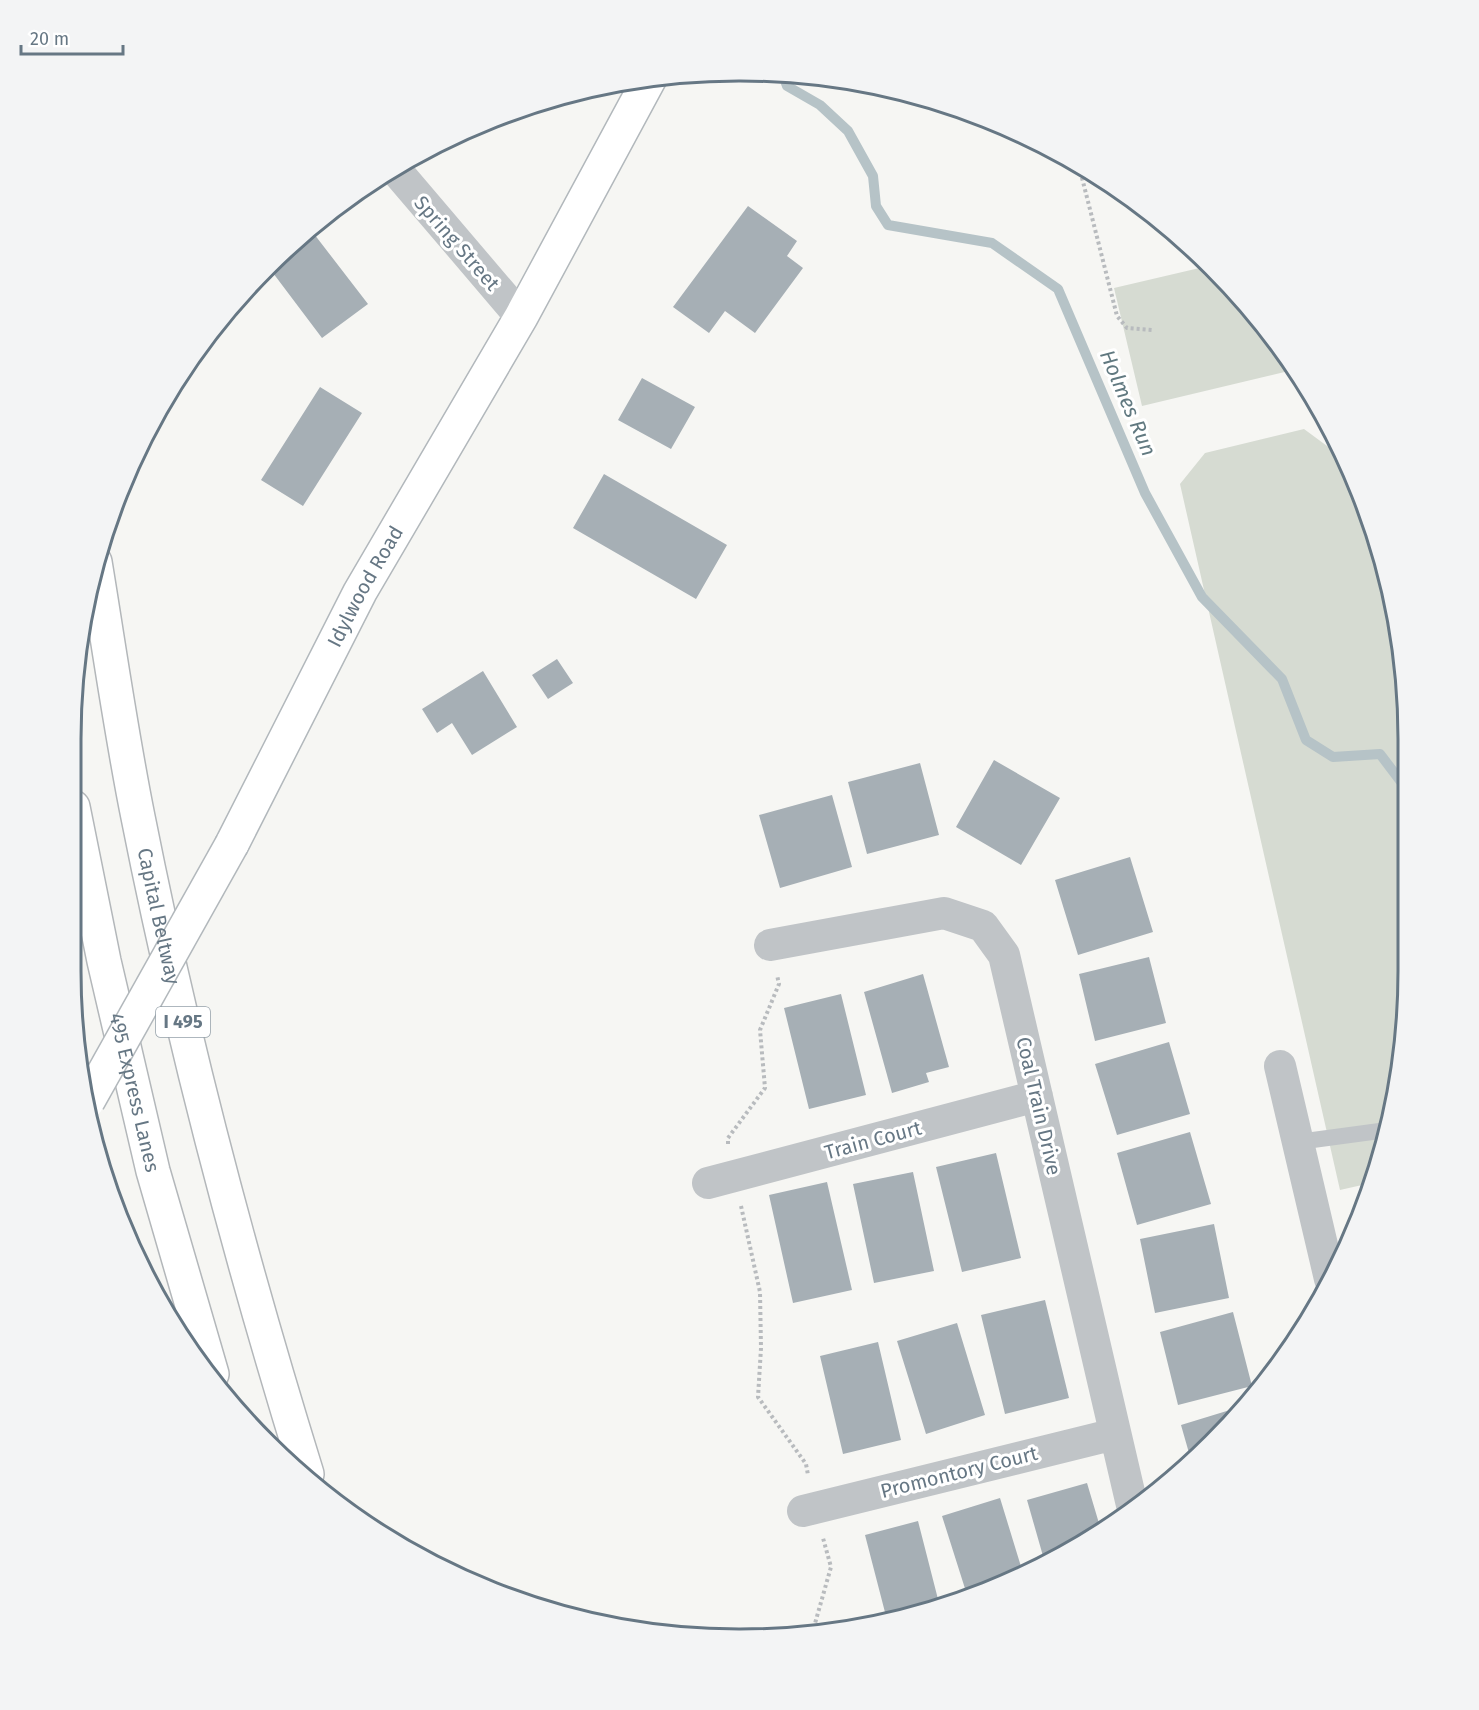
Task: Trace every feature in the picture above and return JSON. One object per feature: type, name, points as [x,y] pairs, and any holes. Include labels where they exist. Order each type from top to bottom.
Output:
[{"type":"main road","name":"Idylwood Road","points":[[93,1092],[232,844],[360,592],[522,317],[644,89]]},
{"type":"main road","name":"Capital Beltway","points":[[99,587],[138,816],[190,1054],[220,1174],[305,1466]]},
{"type":"main road","name":"495 Express Lanes","points":[[81,847],[104,961],[153,1172],[207,1357]]},
{"type":"street","name":"Spring Street","points":[[400,175],[522,317]]},
{"type":"street","name":"Coal Train Drive","points":[[770,945],[944,913],[983,926],[1004,956],[1131,1500]]},
{"type":"street","points":[[1280,1066],[1327,1267]]},
{"type":"street","name":"Train Court","points":[[721,1180],[1037,1096]]},
{"type":"street","name":"Promontory Court","points":[[810,1509],[1116,1434]]},
{"type":"lane","points":[[1298,1142],[1378,1131]]},
{"type":"path","points":[[1082,177],[1117,316],[1127,328],[1153,330]]},
{"type":"path","points":[[770,945],[779,984],[760,1030],[765,1088],[728,1138],[727,1155],[721,1180],[759,1292],[761,1348],[758,1397],[806,1464],[810,1509],[831,1567],[815,1624]]},
{"type":"shaded area","points":[[1199,268],[1235,305],[1285,372],[1142,406],[1114,288]]},
{"type":"shaded area","points":[[1304,429],[1330,448],[1363,528],[1376,569],[1385,611],[1397,696],[1397,1014],[1385,1099],[1376,1141],[1363,1182],[1362,1185],[1340,1190],[1180,484],[1205,453]]},
{"type":"building","points":[[748,206],[797,241],[787,256],[803,268],[755,333],[725,311],[709,333],[673,307]]},
{"type":"building","points":[[315,236],[368,304],[322,338],[274,274]]},
{"type":"building","points":[[642,378],[695,407],[671,449],[618,420]]},
{"type":"building","points":[[320,387],[362,413],[303,506],[261,480]]},
{"type":"building","points":[[604,474],[727,545],[696,599],[573,528]]},
{"type":"building","points":[[557,659],[573,683],[548,699],[532,675]]},
{"type":"building","points":[[483,671],[517,727],[472,755],[452,723],[437,733],[422,709]]},
{"type":"building","points":[[994,760],[1060,798],[1021,865],[956,827]]},
{"type":"building","points":[[920,763],[939,835],[867,854],[848,782]]},
{"type":"building","points":[[832,795],[852,867],[780,888],[759,815]]},
{"type":"building","points":[[1130,857],[1153,932],[1078,955],[1055,880]]},
{"type":"building","points":[[1149,957],[1166,1023],[1095,1041],[1079,974]]},
{"type":"building","points":[[923,974],[949,1067],[926,1073],[929,1082],[892,1093],[864,992]]},
{"type":"building","points":[[841,994],[866,1095],[809,1109],[784,1008]]},
{"type":"building","points":[[1169,1042],[1190,1114],[1117,1135],[1095,1064]]},
{"type":"building","points":[[1190,1132],[1211,1204],[1137,1225],[1117,1153]]},
{"type":"building","points":[[996,1153],[1021,1258],[962,1272],[936,1167]]},
{"type":"building","points":[[913,1172],[934,1271],[874,1283],[853,1184]]},
{"type":"building","points":[[827,1182],[852,1290],[793,1303],[769,1195]]},
{"type":"building","points":[[1214,1224],[1229,1298],[1155,1313],[1140,1239]]},
{"type":"building","points":[[1045,1300],[1069,1398],[1005,1414],[981,1315]]},
{"type":"building","points":[[1233,1312],[1252,1384],[1250,1387],[1178,1405],[1160,1332]]},
{"type":"building","points":[[957,1323],[985,1415],[926,1434],[897,1341]]},
{"type":"building","points":[[878,1342],[901,1440],[843,1454],[820,1356]]},
{"type":"building","points":[[1230,1410],[1189,1452],[1181,1425]]},
{"type":"building","points":[[1087,1483],[1099,1522],[1043,1555],[1027,1500]]},
{"type":"building","points":[[1000,1498],[1021,1566],[965,1589],[942,1516]]},
{"type":"building","points":[[918,1521],[938,1598],[885,1612],[865,1535]]},
{"type":"waterway","name":"Holmes Run","points":[[786,82],[787,86],[820,105],[848,131],[873,176],[876,206],[888,225],[992,243],[1058,289],[1145,493],[1202,597],[1282,679],[1306,740],[1333,757],[1380,754],[1398,778]]}]
